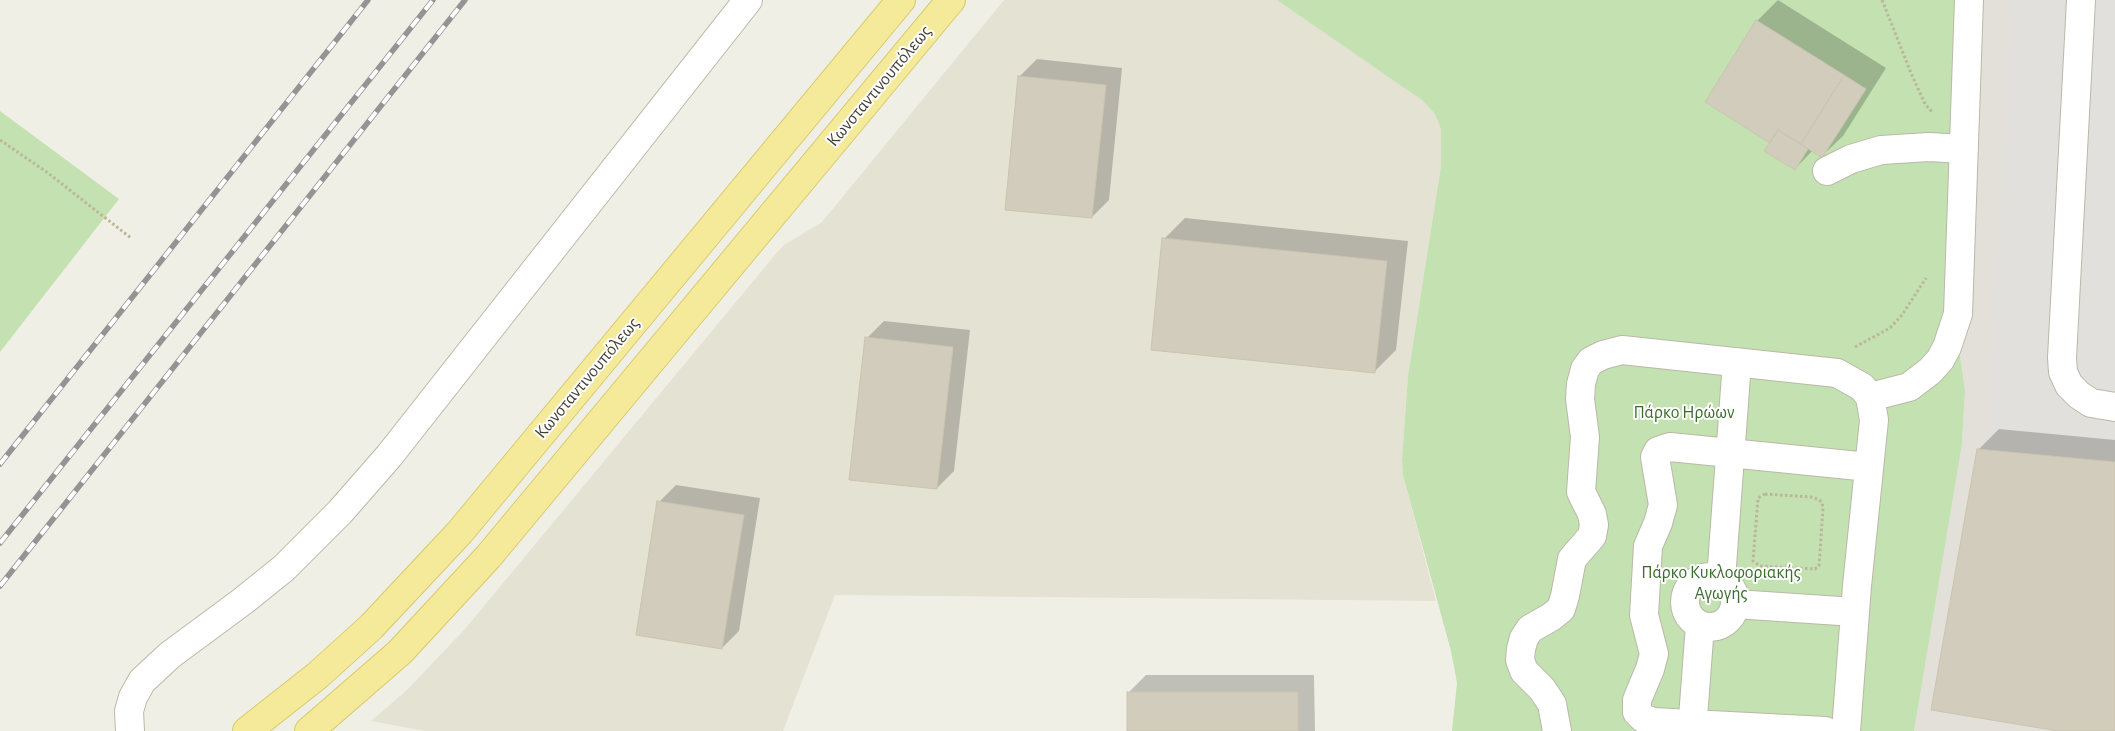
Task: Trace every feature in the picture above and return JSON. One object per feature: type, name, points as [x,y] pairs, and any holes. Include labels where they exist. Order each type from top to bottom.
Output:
[{"type":"main road","name":"Κωνσταντινουπόλεως","points":[[247,731],[318,675],[371,626],[460,532],[901,0]]},
{"type":"main road","name":"Κωνσταντινουπόλεως","points":[[309,731],[400,652],[488,556],[951,0]]},
{"type":"lane","points":[[130,731],[129,711],[133,697],[142,680],[170,655],[243,602],[284,568],[346,505],[389,456],[748,0]]},
{"type":"lane","points":[[1870,397],[1909,387],[1919,380],[1940,360],[1951,336],[1958,306],[1957,148],[1968,0]]},
{"type":"lane","points":[[2082,0],[2062,358],[2064,372],[2069,385],[2078,395],[2091,403],[2115,407]]},
{"type":"lane","points":[[1827,171],[1851,160],[1881,150],[1957,148]]},
{"type":"lane","points":[[1557,731],[1552,704],[1542,689],[1524,671],[1520,660],[1521,649],[1524,638],[1530,630],[1551,617],[1561,608],[1566,596],[1572,559],[1592,536],[1594,524],[1592,514],[1581,492],[1585,437],[1580,399],[1581,384],[1585,369],[1591,361],[1603,355],[1622,350],[1837,373],[1862,387],[1870,397],[1874,420],[1855,612],[1846,731]]},
{"type":"lane","points":[[1712,578],[1728,361]]},
{"type":"lane","points":[[1825,731],[1701,728],[1653,722],[1643,718],[1637,712],[1636,700],[1650,669],[1654,654],[1645,622],[1645,599],[1648,546],[1663,505],[1655,457],[1658,452],[1670,447],[1869,467]]},
{"type":"lane","points":[[1712,578],[1732,590],[1735,604],[1730,617],[1709,626],[1690,618],[1686,613],[1684,601],[1690,585],[1712,578]]},
{"type":"lane","points":[[1645,599],[1684,601]]},
{"type":"lane","points":[[1735,604],[1855,612]]},
{"type":"lane","points":[[1701,728],[1709,626]]},
{"type":"path","points":[[1882,0],[1910,72],[1925,104],[1957,148]]},
{"type":"path","points":[[0,140],[48,173],[131,238]]},
{"type":"path","points":[[1851,349],[1890,328],[1908,307],[1928,274]]},
{"type":"path","points":[[1761,495],[1811,498],[1822,502],[1819,566],[1811,570],[1756,564],[1753,560],[1758,498],[1761,495]]},
{"type":"shaded area","points":[[1004,0],[1277,0],[1405,87],[1422,100],[1435,114],[1441,129],[1441,166],[1408,376],[1402,460],[1403,475],[1436,601],[835,595],[783,731],[425,731],[371,721],[407,690],[465,629],[774,256],[784,245],[822,222]]},
{"type":"shaded area","points":[[1957,0],[2115,0],[2115,731],[1914,731],[1962,444],[1965,390],[1957,334]]},
{"type":"shaded area","points":[[2012,0],[2115,0],[2115,446],[1988,439]]},
{"type":"green space","name":"Πάρκο Ηρώων","points":[[1277,0],[1957,0],[1957,334],[1965,390],[1962,444],[1914,731],[1452,731],[1457,683],[1451,651],[1403,475],[1402,460],[1408,376],[1441,166],[1441,129],[1435,114],[1422,100]]},
{"type":"green space","points":[[0,111],[119,199],[0,352]]},
{"type":"building","points":[[1756,20],[1844,75],[1801,144],[1778,130],[1770,143],[1705,102]]},
{"type":"building","points":[[1844,75],[1866,89],[1822,158],[1801,144]]},
{"type":"building","points":[[1018,76],[1106,85],[1092,218],[1005,210]]},
{"type":"building","points":[[1778,130],[1808,149],[1795,170],[1764,151]]},
{"type":"building","points":[[1162,238],[1387,261],[1375,373],[1151,350]]},
{"type":"building","points":[[865,337],[953,347],[937,489],[849,480]]},
{"type":"building","points":[[1977,449],[2115,462],[2115,731],[2058,731],[1931,710]]},
{"type":"building","points":[[657,501],[744,515],[722,649],[636,635]]},
{"type":"building","points":[[1127,692],[1298,692],[1298,731],[1127,731]]},
{"type":"railway","points":[[0,464],[368,0]]},
{"type":"railway","points":[[0,543],[433,0]]},
{"type":"railway","points":[[0,586],[465,0]]},
{"type":"park label","name":"Πάρκο Κυκλοφοριακής Αγωγής","points":[[1721,583]]}]
